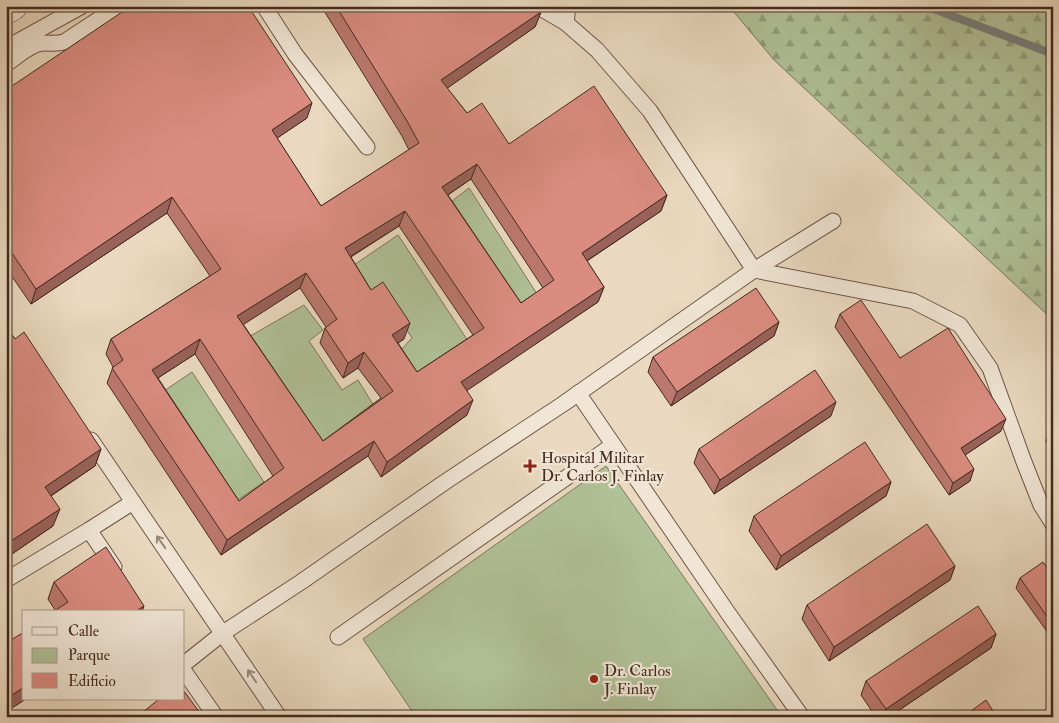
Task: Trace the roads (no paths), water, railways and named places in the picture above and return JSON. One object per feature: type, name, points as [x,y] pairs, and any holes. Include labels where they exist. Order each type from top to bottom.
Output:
[{"type":"street","points":[[6,10],[13,6]]},
{"type":"lane","points":[[6,48],[82,6]]},
{"type":"lane","points":[[6,64],[35,45],[44,43],[54,45],[64,42],[119,6]]},
{"type":"lane","points":[[264,6],[295,54],[367,147]]},
{"type":"lane","points":[[537,6],[566,23],[596,50],[650,111],[754,270],[913,301],[960,325],[990,368],[1041,505],[1053,524]]},
{"type":"lane","points":[[566,23],[568,6]]},
{"type":"lane","points":[[185,663],[223,633],[578,393],[754,270],[833,221]]},
{"type":"lane","points":[[578,393],[728,613],[802,717]]},
{"type":"lane","points":[[91,440],[279,717]]},
{"type":"lane","points":[[338,637],[613,444]]},
{"type":"lane","points":[[6,580],[133,502]]},
{"type":"lane","points":[[90,530],[122,579]]},
{"type":"lane","points":[[185,672],[216,717]]},
{"type":"waterway","points":[[921,6],[931,8],[1053,54]]},
{"type":"place","name":"Hospital Militar Dr. Carlos J. Finlay","points":[[530,466]]},
{"type":"place","name":"Dr. Carlos J. Finlay","points":[[594,679]]}]
